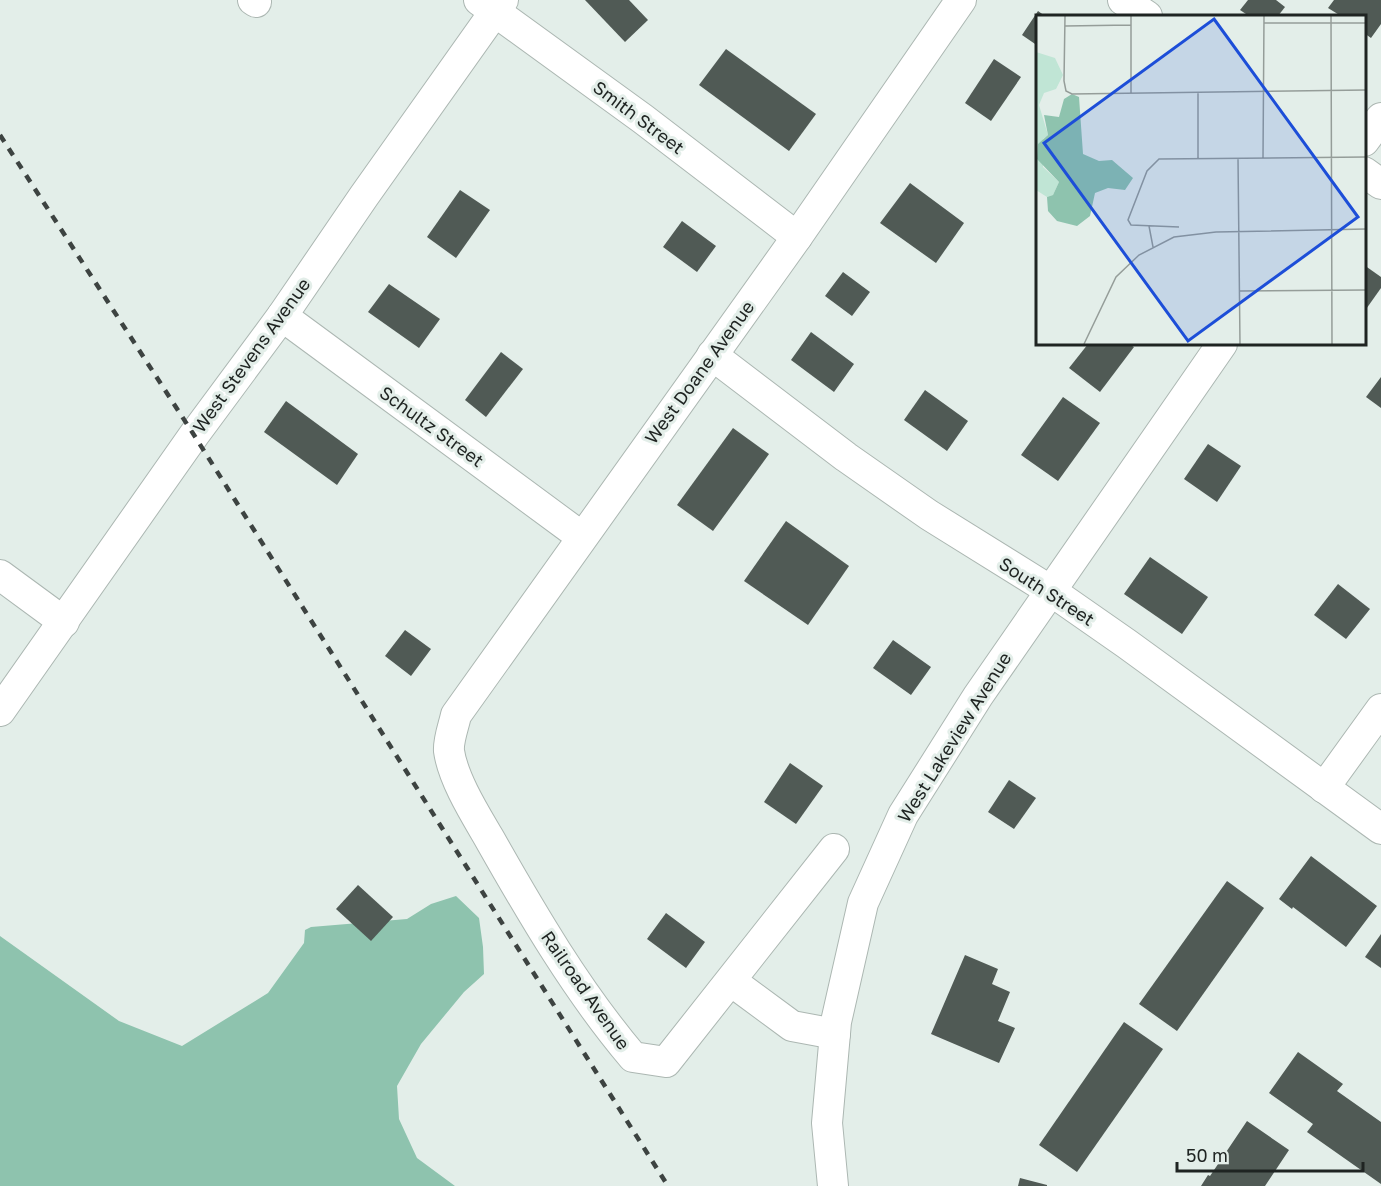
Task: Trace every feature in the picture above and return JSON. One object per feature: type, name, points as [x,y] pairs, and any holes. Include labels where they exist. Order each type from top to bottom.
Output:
[{"type":"street","name":"West Doane Avenue","points":[[449,749],[456,715],[797,237],[961,0]]},
{"type":"street","points":[[1124,0],[1146,15]]},
{"type":"street","name":"Smith Street","points":[[493,4],[797,237]]},
{"type":"street","name":"West Stevens Avenue","points":[[0,711],[194,435],[282,316],[493,4]]},
{"type":"street","points":[[1366,140],[1381,118]]},
{"type":"street","points":[[1366,173],[1381,184]]},
{"type":"street","name":"Schultz Street","points":[[282,316],[582,537]]},
{"type":"street","name":"West Lakeview Avenue","points":[[833,1186],[827,1123],[835,1034],[863,903],[903,815],[978,696],[1221,345]]},
{"type":"street","name":"South Street","points":[[712,355],[846,457],[929,515],[1051,591],[1381,829]]},
{"type":"street","points":[[0,575],[64,621]]},
{"type":"street","points":[[1324,788],[1381,709]]},
{"type":"street","name":"Railroad Avenue","points":[[449,749],[454,769],[473,810],[502,861],[561,957],[610,1029],[633,1057],[666,1062],[834,849]]},
{"type":"street","points":[[731,981],[792,1026],[835,1034]]},
{"type":"green space","points":[[456,896],[479,918],[484,974],[464,992],[421,1044],[397,1086],[399,1119],[417,1158],[455,1186],[0,1186],[0,936],[119,1021],[182,1046],[268,993],[304,943],[305,930],[311,927],[407,919],[431,904]]},
{"type":"building","points":[[585,0],[629,0],[648,20],[625,42]]},
{"type":"building","points":[[1248,0],[1276,0],[1285,7],[1279,15],[1248,15],[1240,10]]},
{"type":"building","points":[[1334,0],[1381,0],[1381,24],[1371,38],[1366,34],[1366,15],[1339,15],[1328,8]]},
{"type":"building","points":[[1038,11],[1044,15],[1036,15],[1036,45],[1022,35]]},
{"type":"building","points":[[726,49],[816,114],[789,151],[699,85]]},
{"type":"building","points":[[994,59],[1021,77],[991,121],[965,103]]},
{"type":"building","points":[[910,183],[964,223],[936,263],[880,223]]},
{"type":"building","points":[[460,190],[490,210],[456,258],[427,237]]},
{"type":"building","points":[[682,221],[716,246],[697,272],[663,247]]},
{"type":"building","points":[[1366,266],[1381,277],[1381,288],[1366,309]]},
{"type":"building","points":[[843,272],[870,292],[852,316],[825,296]]},
{"type":"building","points":[[389,284],[440,319],[419,348],[368,312]]},
{"type":"building","points":[[811,332],[854,364],[834,392],[791,360]]},
{"type":"building","points":[[1087,345],[1131,345],[1134,347],[1100,392],[1069,368]]},
{"type":"building","points":[[501,352],[523,369],[486,417],[465,400]]},
{"type":"building","points":[[1381,377],[1381,408],[1366,397]]},
{"type":"building","points":[[925,390],[968,421],[947,451],[904,420]]},
{"type":"building","points":[[1063,397],[1100,423],[1058,481],[1021,455]]},
{"type":"building","points":[[286,401],[358,454],[337,485],[264,432]]},
{"type":"building","points":[[733,428],[769,454],[713,531],[677,505]]},
{"type":"building","points":[[1208,444],[1241,466],[1217,502],[1184,479]]},
{"type":"building","points":[[786,521],[849,566],[808,625],[744,581]]},
{"type":"building","points":[[1150,557],[1208,597],[1182,634],[1124,594]]},
{"type":"building","points":[[1338,584],[1370,609],[1346,639],[1314,615]]},
{"type":"building","points":[[405,630],[431,649],[411,676],[385,656]]},
{"type":"building","points":[[893,640],[931,667],[911,695],[873,668]]},
{"type":"building","points":[[790,763],[823,786],[796,824],[764,802]]},
{"type":"building","points":[[1009,780],[1036,798],[1014,829],[988,812]]},
{"type":"building","points":[[1311,856],[1377,906],[1346,947],[1279,899]]},
{"type":"building","points":[[1227,881],[1264,908],[1177,1031],[1139,1004]]},
{"type":"building","points":[[358,885],[393,917],[371,941],[336,909]]},
{"type":"building","points":[[666,913],[705,942],[686,968],[647,939]]},
{"type":"building","points":[[1381,934],[1381,968],[1365,957]]},
{"type":"building","points":[[965,955],[998,969],[992,984],[1010,992],[998,1021],[1015,1028],[999,1063],[931,1034]]},
{"type":"building","points":[[1124,1022],[1163,1049],[1077,1172],[1039,1145]]},
{"type":"building","points":[[1298,1052],[1343,1084],[1337,1091],[1381,1122],[1381,1184],[1307,1132],[1313,1124],[1269,1093]]},
{"type":"building","points":[[1247,1121],[1289,1150],[1265,1186],[1201,1186],[1208,1175],[1210,1176]]},
{"type":"building","points":[[1020,1178],[1047,1185],[1047,1186],[1018,1186]]},
{"type":"railway","points":[[0,135],[194,435],[668,1186]]}]
